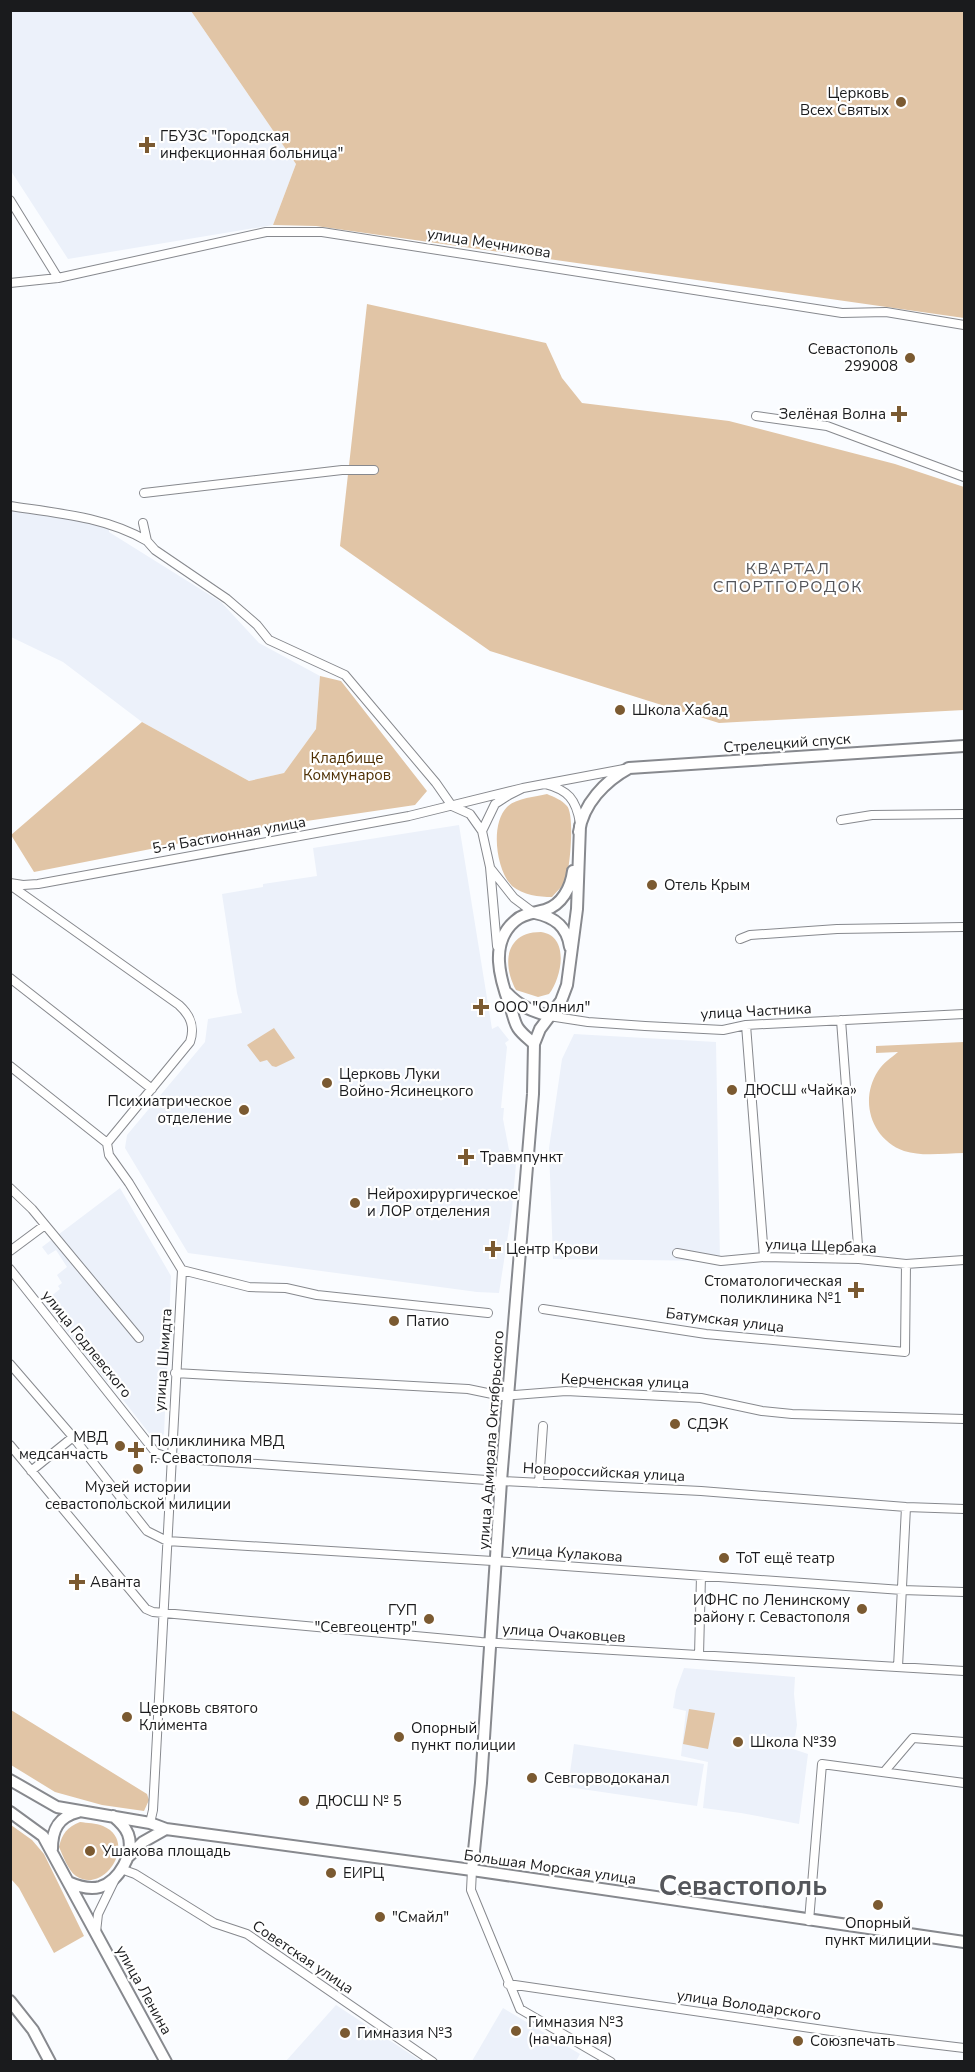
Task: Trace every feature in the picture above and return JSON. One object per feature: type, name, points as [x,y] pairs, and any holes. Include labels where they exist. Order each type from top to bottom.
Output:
[{"type":"main road","name":"Стрелецкий спуск","points":[[580,826],[593,797],[614,777],[629,768],[964,746]]},
{"type":"main road","points":[[534,1044],[518,1027],[503,988],[498,955],[507,929],[519,917],[549,909],[567,892],[572,877],[580,826]]},
{"type":"main road","points":[[503,988],[528,1010],[549,1016],[564,995],[577,909],[580,826]]},
{"type":"main road","points":[[534,913],[548,916],[561,925],[569,938],[572,953]]},
{"type":"main road","name":"улица Адмирала Октябрьского","points":[[471,1870],[480,1793],[501,1481],[533,1094],[534,1044],[549,1016]]},
{"type":"main road","points":[[10,1780],[57,1807],[150,1823],[166,1829]]},
{"type":"main road","points":[[51,1851],[54,1831],[58,1824],[68,1815],[81,1811]]},
{"type":"main road","points":[[10,1812],[43,1836],[96,1934]]},
{"type":"main road","points":[[113,1816],[122,1823],[128,1834],[130,1845],[128,1857]]},
{"type":"main road","points":[[68,1882],[76,1886],[93,1888],[106,1884],[119,1872],[128,1857],[154,1834],[166,1829]]},
{"type":"main road","name":"Большая Морская улица","points":[[166,1829],[471,1870],[964,1942]]},
{"type":"main road","name":"улица Ленина","points":[[96,1934],[166,2061]]},
{"type":"main road","points":[[10,2001],[33,2030],[50,2061]]},
{"type":"street","points":[[10,200],[58,278]]},
{"type":"street","name":"улица Мечникова","points":[[10,283],[58,278],[266,232],[322,231],[842,313],[886,312],[964,325]]},
{"type":"street","points":[[756,416],[827,426],[964,477]]},
{"type":"street","points":[[144,494],[342,470],[374,470]]},
{"type":"street","points":[[10,506],[103,522],[129,531],[147,541],[155,550],[237,606],[269,640],[345,675],[436,783],[452,806],[470,814],[482,831],[490,867],[498,955]]},
{"type":"street","points":[[143,523],[147,541]]},
{"type":"street","points":[[482,831],[495,804],[523,788],[629,768]]},
{"type":"street","points":[[544,783],[560,789],[575,802],[580,826]]},
{"type":"street","name":"5-я Бастионная улица","points":[[10,884],[38,884],[452,806],[523,788]]},
{"type":"street","points":[[841,820],[872,815],[964,814]]},
{"type":"street","points":[[490,867],[514,898],[534,913]]},
{"type":"street","points":[[10,884],[179,1005],[192,1022],[193,1034],[190,1042],[107,1143]]},
{"type":"street","points":[[38,884],[32,892],[38,906]]},
{"type":"street","points":[[741,939],[750,934],[964,927]]},
{"type":"street","points":[[10,978],[152,1089]]},
{"type":"street","name":"улица Частника","points":[[549,1016],[588,1022],[723,1030],[746,1024],[964,1014]]},
{"type":"street","points":[[841,1020],[859,1259]]},
{"type":"street","points":[[746,1024],[764,1257]]},
{"type":"street","points":[[10,1066],[107,1143],[109,1155],[182,1270],[249,1287],[286,1288],[317,1295],[488,1313]]},
{"type":"street","points":[[10,1188],[32,1209],[139,1338]]},
{"type":"street","points":[[10,1251],[45,1225]]},
{"type":"street","name":"улица Щербака","points":[[678,1253],[721,1261],[764,1257],[859,1259],[906,1264],[964,1260]]},
{"type":"street","name":"Батумская улица","points":[[543,1309],[705,1334],[905,1352],[906,1264]]},
{"type":"street","name":"улица Годлевского","points":[[10,1269],[156,1453],[171,1458]]},
{"type":"street","name":"улица Шмидта","points":[[150,1823],[153,1810],[182,1270]]},
{"type":"street","points":[[10,1364],[14,1373],[73,1437],[147,1531],[167,1541]]},
{"type":"street","name":"Керченская улица","points":[[175,1373],[468,1389],[508,1396],[566,1391],[701,1398],[762,1411],[792,1414],[964,1419]]},
{"type":"street","points":[[539,1482],[543,1426]]},
{"type":"street","points":[[31,1471],[73,1437]]},
{"type":"street","points":[[10,1446],[146,1609],[164,1613]]},
{"type":"street","name":"Новороссийская улица","points":[[171,1458],[964,1509]]},
{"type":"street","points":[[898,1667],[906,1507]]},
{"type":"street","name":"улица Кулакова","points":[[167,1541],[902,1590],[964,1592]]},
{"type":"street","points":[[699,1655],[701,1576]]},
{"type":"street","name":"улица Очаковцев","points":[[164,1613],[491,1642],[964,1671]]},
{"type":"street","points":[[884,1772],[913,1738],[964,1742]]},
{"type":"street","points":[[808,1920],[822,1764],[964,1783]]},
{"type":"street","points":[[471,1870],[471,1890],[520,2009],[611,2061]]},
{"type":"street","points":[[96,1934],[98,1914],[119,1872]]},
{"type":"street","name":"Советская улица","points":[[119,1872],[135,1874],[214,1923],[247,1934],[433,2061]]},
{"type":"street","name":"улица Володарского","points":[[508,1984],[872,2037],[964,2048]]},
{"type":"shaded area","name":"ГБУЗС \"Городская инфекционная больница\"","points":[[10,11],[191,11],[296,164],[273,225],[68,259],[11,171]]},
{"type":"shaded area","points":[[10,501],[110,521],[109,532],[221,602],[259,643],[320,676],[316,729],[284,773],[249,781],[142,722],[63,662],[11,637]]},
{"type":"shaded area","points":[[459,825],[492,1029],[498,1026],[509,1040],[505,1043],[507,1047],[501,1108],[504,1108],[503,1119],[509,1150],[517,1153],[512,1209],[499,1293],[477,1292],[188,1253],[125,1148],[127,1135],[205,1042],[208,1019],[242,1013],[222,894],[263,887],[263,884],[317,876],[313,848]]},
{"type":"shaded area","points":[[574,1034],[716,1042],[720,1261],[553,1259],[549,1148],[562,1059]]},
{"type":"shaded area","points":[[120,1188],[171,1276],[164,1434],[156,1442],[120,1396],[123,1392],[113,1379],[107,1382],[44,1302],[60,1289],[58,1286],[62,1283],[57,1275],[67,1267],[56,1250],[48,1255],[42,1247]]},
{"type":"shaded area","name":"Школа №39","points":[[684,1668],[795,1677],[797,1725],[793,1749],[808,1754],[799,1824],[703,1808],[708,1762],[681,1756],[686,1711],[673,1708],[676,1690]]},
{"type":"shaded area","points":[[574,1744],[704,1764],[697,1806],[568,1787]]},
{"type":"shaded area","name":"Гимназия №3","points":[[336,2005],[421,2061],[286,2061]]},
{"type":"shaded area","name":"Гимназия №3 (начальная)","points":[[503,2008],[580,2054],[576,2061],[472,2061]]},
{"type":"green space","points":[[191,11],[964,11],[964,318],[316,226],[273,225],[296,164]]},
{"type":"green space","points":[[367,304],[546,343],[562,378],[582,403],[729,421],[895,464],[964,487],[964,710],[719,723],[490,651],[340,546]]},
{"type":"green space","name":"Кладбище Коммунаров","points":[[320,676],[341,681],[427,791],[415,805],[252,829],[34,872],[11,835],[142,722],[249,781],[284,773],[316,729]]},
{"type":"green space","points":[[547,794],[567,806],[571,820],[571,843],[564,884],[552,897],[542,897],[521,892],[506,879],[499,858],[497,835],[498,824],[507,807],[520,800]]},
{"type":"green space","points":[[541,932],[550,935],[556,941],[561,958],[554,987],[549,994],[538,997],[516,990],[508,960],[514,943],[520,937],[529,933]]},
{"type":"green space","points":[[274,1028],[295,1058],[276,1067],[267,1060],[260,1062],[247,1045]]},
{"type":"green space","points":[[964,1042],[964,1153],[919,1154],[904,1151],[883,1138],[872,1117],[869,1094],[878,1071],[898,1052],[876,1053],[876,1046]]},
{"type":"green space","points":[[689,1709],[715,1713],[708,1749],[683,1744]]},
{"type":"green space","points":[[11,1710],[147,1794],[149,1800],[144,1811],[102,1805],[55,1792],[11,1765]]},
{"type":"green space","name":"Ушакова площадь","points":[[80,1822],[103,1826],[113,1833],[118,1843],[118,1853],[114,1864],[97,1878],[87,1880],[76,1876],[68,1867],[59,1847],[66,1831]]},
{"type":"green space","points":[[11,1825],[32,1840],[44,1854],[84,1936],[54,1953],[19,1888],[11,1879]]},
{"type":"place","name":"Церковь Всех Святых","points":[[901,102]]},
{"type":"place","name":"ГБУЗС \"Городская инфекционная больница\"","points":[[147,145]]},
{"type":"place","name":"Севастополь 299008","points":[[910,358]]},
{"type":"place","name":"Зелёная Волна","points":[[899,414]]},
{"type":"place","name":"Школа Хабад","points":[[620,710]]},
{"type":"place","name":"Отель Крым","points":[[652,885]]},
{"type":"place","name":"ООО \"Олнил\"","points":[[481,1007]]},
{"type":"place","name":"Церковь Луки Войно-Ясинецкого","points":[[327,1083]]},
{"type":"place","name":"ДЮСШ «Чайка»","points":[[732,1090]]},
{"type":"place","name":"Психиатрическое отделение","points":[[244,1110]]},
{"type":"place","name":"Травмпункт","points":[[466,1157]]},
{"type":"place","name":"Нейрохирургическое и ЛОР отделения","points":[[355,1203]]},
{"type":"place","name":"Центр Крови","points":[[493,1249]]},
{"type":"place","name":"Стоматологическая поликлиника №1","points":[[856,1290]]},
{"type":"place","name":"Патио","points":[[394,1321]]},
{"type":"place","name":"СДЭК","points":[[675,1424]]},
{"type":"place","name":"МВД медсанчасть","points":[[120,1446]]},
{"type":"place","name":"Поликлиника МВД г. Севастополя","points":[[136,1450]]},
{"type":"place","name":"Музей истории севастопольской милиции","points":[[138,1469]]},
{"type":"place","name":"ТоТ ещё театр","points":[[724,1558]]},
{"type":"place","name":"Аванта","points":[[77,1582]]},
{"type":"place","name":"ИФНС по Ленинскому району г. Севастополя","points":[[862,1609]]},
{"type":"place","name":"ГУП \"Севгеоцентр\"","points":[[429,1619]]},
{"type":"place","name":"Церковь святого Климента","points":[[127,1717]]},
{"type":"place","name":"Опорный пункт полиции","points":[[399,1737]]},
{"type":"place","name":"Школа №39","points":[[738,1742]]},
{"type":"place","name":"Севгорводоканал","points":[[532,1778]]},
{"type":"place","name":"ДЮСШ № 5","points":[[304,1801]]},
{"type":"place","name":"Ушакова площадь","points":[[90,1851]]},
{"type":"place","name":"ЕИРЦ","points":[[331,1873]]},
{"type":"place","name":"Опорный пункт милиции","points":[[878,1905]]},
{"type":"place","name":"\"Смайл\"","points":[[380,1917]]},
{"type":"place","name":"Гимназия №3 (начальная)","points":[[516,2031]]},
{"type":"place","name":"Гимназия №3","points":[[345,2033]]},
{"type":"place","name":"Союзпечать","points":[[798,2041]]},
{"type":"district","name":"КВАРТАЛ СПОРТГОРОДОК","points":[[788,577]]},
{"type":"district","name":"Севастополь","points":[[743,1886]]}]
